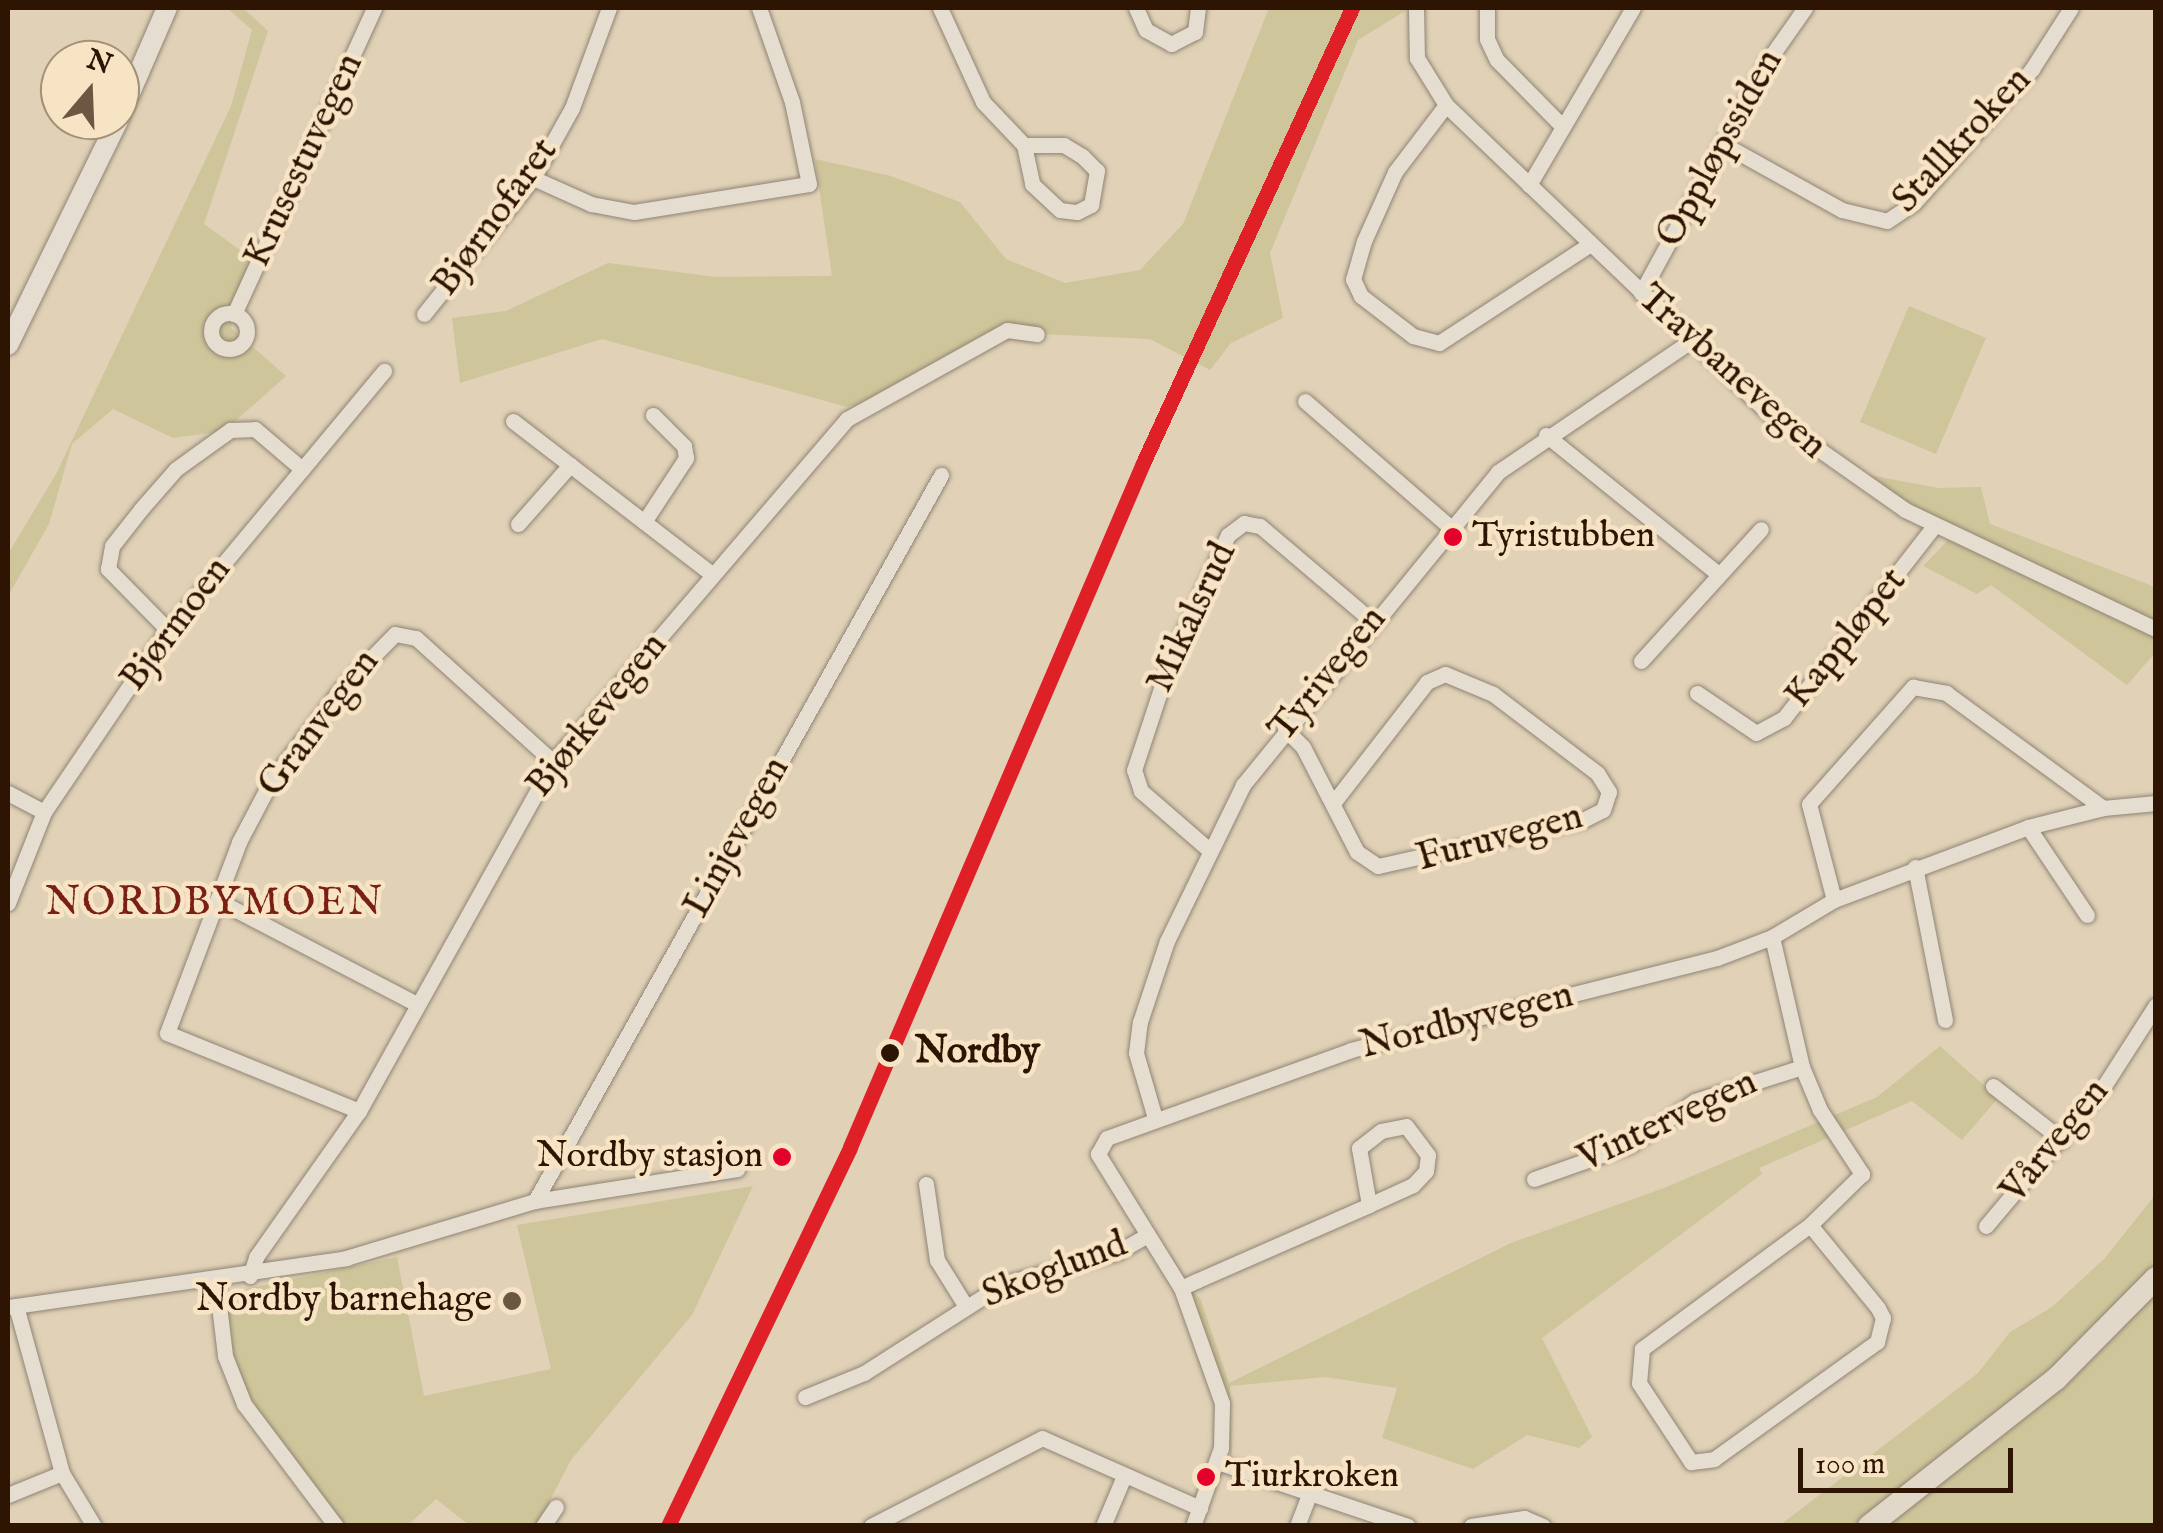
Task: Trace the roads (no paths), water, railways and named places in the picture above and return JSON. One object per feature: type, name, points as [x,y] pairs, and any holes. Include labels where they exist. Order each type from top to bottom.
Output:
[{"type":"main road","points":[[140,70],[167,8]]},
{"type":"main road","points":[[8,346],[108,140]]},
{"type":"main road","points":[[1869,1526],[2056,1379],[2156,1278]]},
{"type":"street","name":"Krusestuvegen","points":[[234,314],[374,8]]},
{"type":"street","name":"Bjørnofaret","points":[[424,314],[533,178],[572,108],[609,8]]},
{"type":"street","points":[[533,178],[591,204],[634,212],[809,184],[792,102],[758,8]]},
{"type":"street","points":[[940,8],[983,102],[1024,145],[1032,184],[1046,200],[1077,212],[1090,204],[1098,172],[1082,156],[1064,145],[1024,145]]},
{"type":"street","points":[[1136,8],[1146,30],[1171,44],[1194,32],[1198,8]]},
{"type":"street","name":"Travbanevegen","points":[[1416,8],[1417,58],[1446,105],[1589,245],[1804,442],[1935,525],[2156,629]]},
{"type":"street","points":[[1487,8],[1487,39],[1497,60],[1562,126]]},
{"type":"street","points":[[1529,185],[1633,8]]},
{"type":"street","name":"Oppløpssiden","points":[[1640,293],[1725,145],[1766,62],[1805,8]]},
{"type":"street","name":"Stallkroken","points":[[1725,145],[1842,210],[1887,221],[1914,203],[2032,69],[2071,8]]},
{"type":"street","points":[[1446,105],[1395,172],[1364,240],[1353,279],[1361,296],[1413,336],[1439,344],[1589,245]]},
{"type":"street","name":"Bjørkevegen","points":[[250,1276],[256,1257],[359,1111],[553,762],[847,418],[996,335],[1018,329],[1037,334]]},
{"type":"street","name":"Tyrivegen","points":[[1155,1118],[1140,1077],[1136,1036],[1156,970],[1208,849],[1285,729],[1449,526],[1498,472],[1546,435],[1691,341]]},
{"type":"street","name":"Bjørmoen","points":[[8,904],[44,812],[168,630],[384,371]]},
{"type":"street","points":[[1306,400],[1449,526]]},
{"type":"street","points":[[644,522],[686,458],[684,446],[653,415]]},
{"type":"street","points":[[513,422],[713,575]]},
{"type":"street","points":[[168,630],[108,570],[112,546],[141,509],[176,469],[230,430],[255,429],[302,468]]},
{"type":"street","points":[[1546,435],[1717,573]]},
{"type":"street","points":[[518,524],[570,465]]},
{"type":"street","name":"Linjevegen","points":[[535,1201],[941,475]]},
{"type":"street","name":"Mikalsrud","points":[[1208,849],[1141,792],[1134,770],[1170,661],[1228,535],[1244,524],[1260,526],[1372,622]]},
{"type":"street","name":"Kappløpet","points":[[1696,693],[1756,733],[1784,718],[1935,525]]},
{"type":"street","points":[[1641,660],[1761,529]]},
{"type":"street","name":"Granvegen","points":[[359,1111],[167,1033],[216,900],[271,781],[340,690],[395,634],[416,638],[553,762]]},
{"type":"street","name":"Furuvegen","points":[[1285,729],[1303,746],[1357,852],[1368,862],[1392,867],[1583,820],[1603,810],[1609,792],[1597,773],[1493,694],[1445,674],[1427,682],[1333,803]]},
{"type":"street","points":[[1834,900],[1809,804],[1913,688],[1946,692],[2103,808]]},
{"type":"street","points":[[8,793],[44,812]]},
{"type":"street","name":"Nordbyvegen","points":[[1144,1237],[1102,1162],[1100,1145],[1155,1118],[1398,1036],[1661,976],[1772,938],[1834,900],[2028,827],[2103,808],[2156,804]]},
{"type":"street","points":[[2028,827],[2088,915]]},
{"type":"street","points":[[1915,867],[1946,1020]]},
{"type":"street","points":[[216,900],[417,1004]]},
{"type":"street","points":[[1772,938],[1802,1068],[1820,1110],[1862,1174],[1810,1225],[1642,1350],[1639,1383],[1691,1462],[1714,1460],[1877,1342],[1883,1318],[1878,1308],[1810,1225]]},
{"type":"street","name":"Vårvegen","points":[[1986,1226],[2062,1140],[2156,1005]]},
{"type":"street","name":"Vintervegen","points":[[1534,1179],[1630,1145],[1695,1101],[1802,1068]]},
{"type":"street","points":[[1993,1086],[2062,1140]]},
{"type":"street","points":[[1180,1288],[1369,1205],[1413,1185],[1426,1172],[1424,1144],[1406,1126],[1381,1131],[1359,1148],[1369,1205]]},
{"type":"street","points":[[94,1526],[62,1473],[12,1306],[250,1276],[346,1258],[535,1201],[738,1169]]},
{"type":"street","name":"Skoglund","points":[[926,1184],[937,1260],[965,1305]]},
{"type":"street","points":[[1144,1237],[1180,1288],[1222,1403],[1217,1462],[1193,1526]]},
{"type":"street","name":"Skoglund","points":[[805,1398],[864,1373],[965,1305],[1030,1272],[1118,1252],[1144,1237]]},
{"type":"street","points":[[216,1280],[222,1342],[244,1404],[336,1526]]},
{"type":"street","points":[[871,1526],[1042,1438],[1200,1508]]},
{"type":"street","points":[[1217,1462],[1308,1497],[1408,1526]]},
{"type":"street","points":[[8,1495],[62,1473]]},
{"type":"street","points":[[1103,1526],[1124,1476]]},
{"type":"street","points":[[1297,1526],[1308,1497]]},
{"type":"street","points":[[543,1526],[556,1507]]},
{"type":"street","points":[[1472,1526],[1524,1518],[1543,1526]]},
{"type":"place","name":"Tyristubben","points":[[1453,537]]},
{"type":"place","name":"Nordby","points":[[890,1053]]},
{"type":"place","name":"Nordby stasjon","points":[[782,1157]]},
{"type":"place","name":"Nordby barnehage","points":[[512,1301]]},
{"type":"place","name":"Tiurkroken","points":[[1206,1477]]},
{"type":"district","name":"NORDBYMOEN","points":[[215,904]]}]
